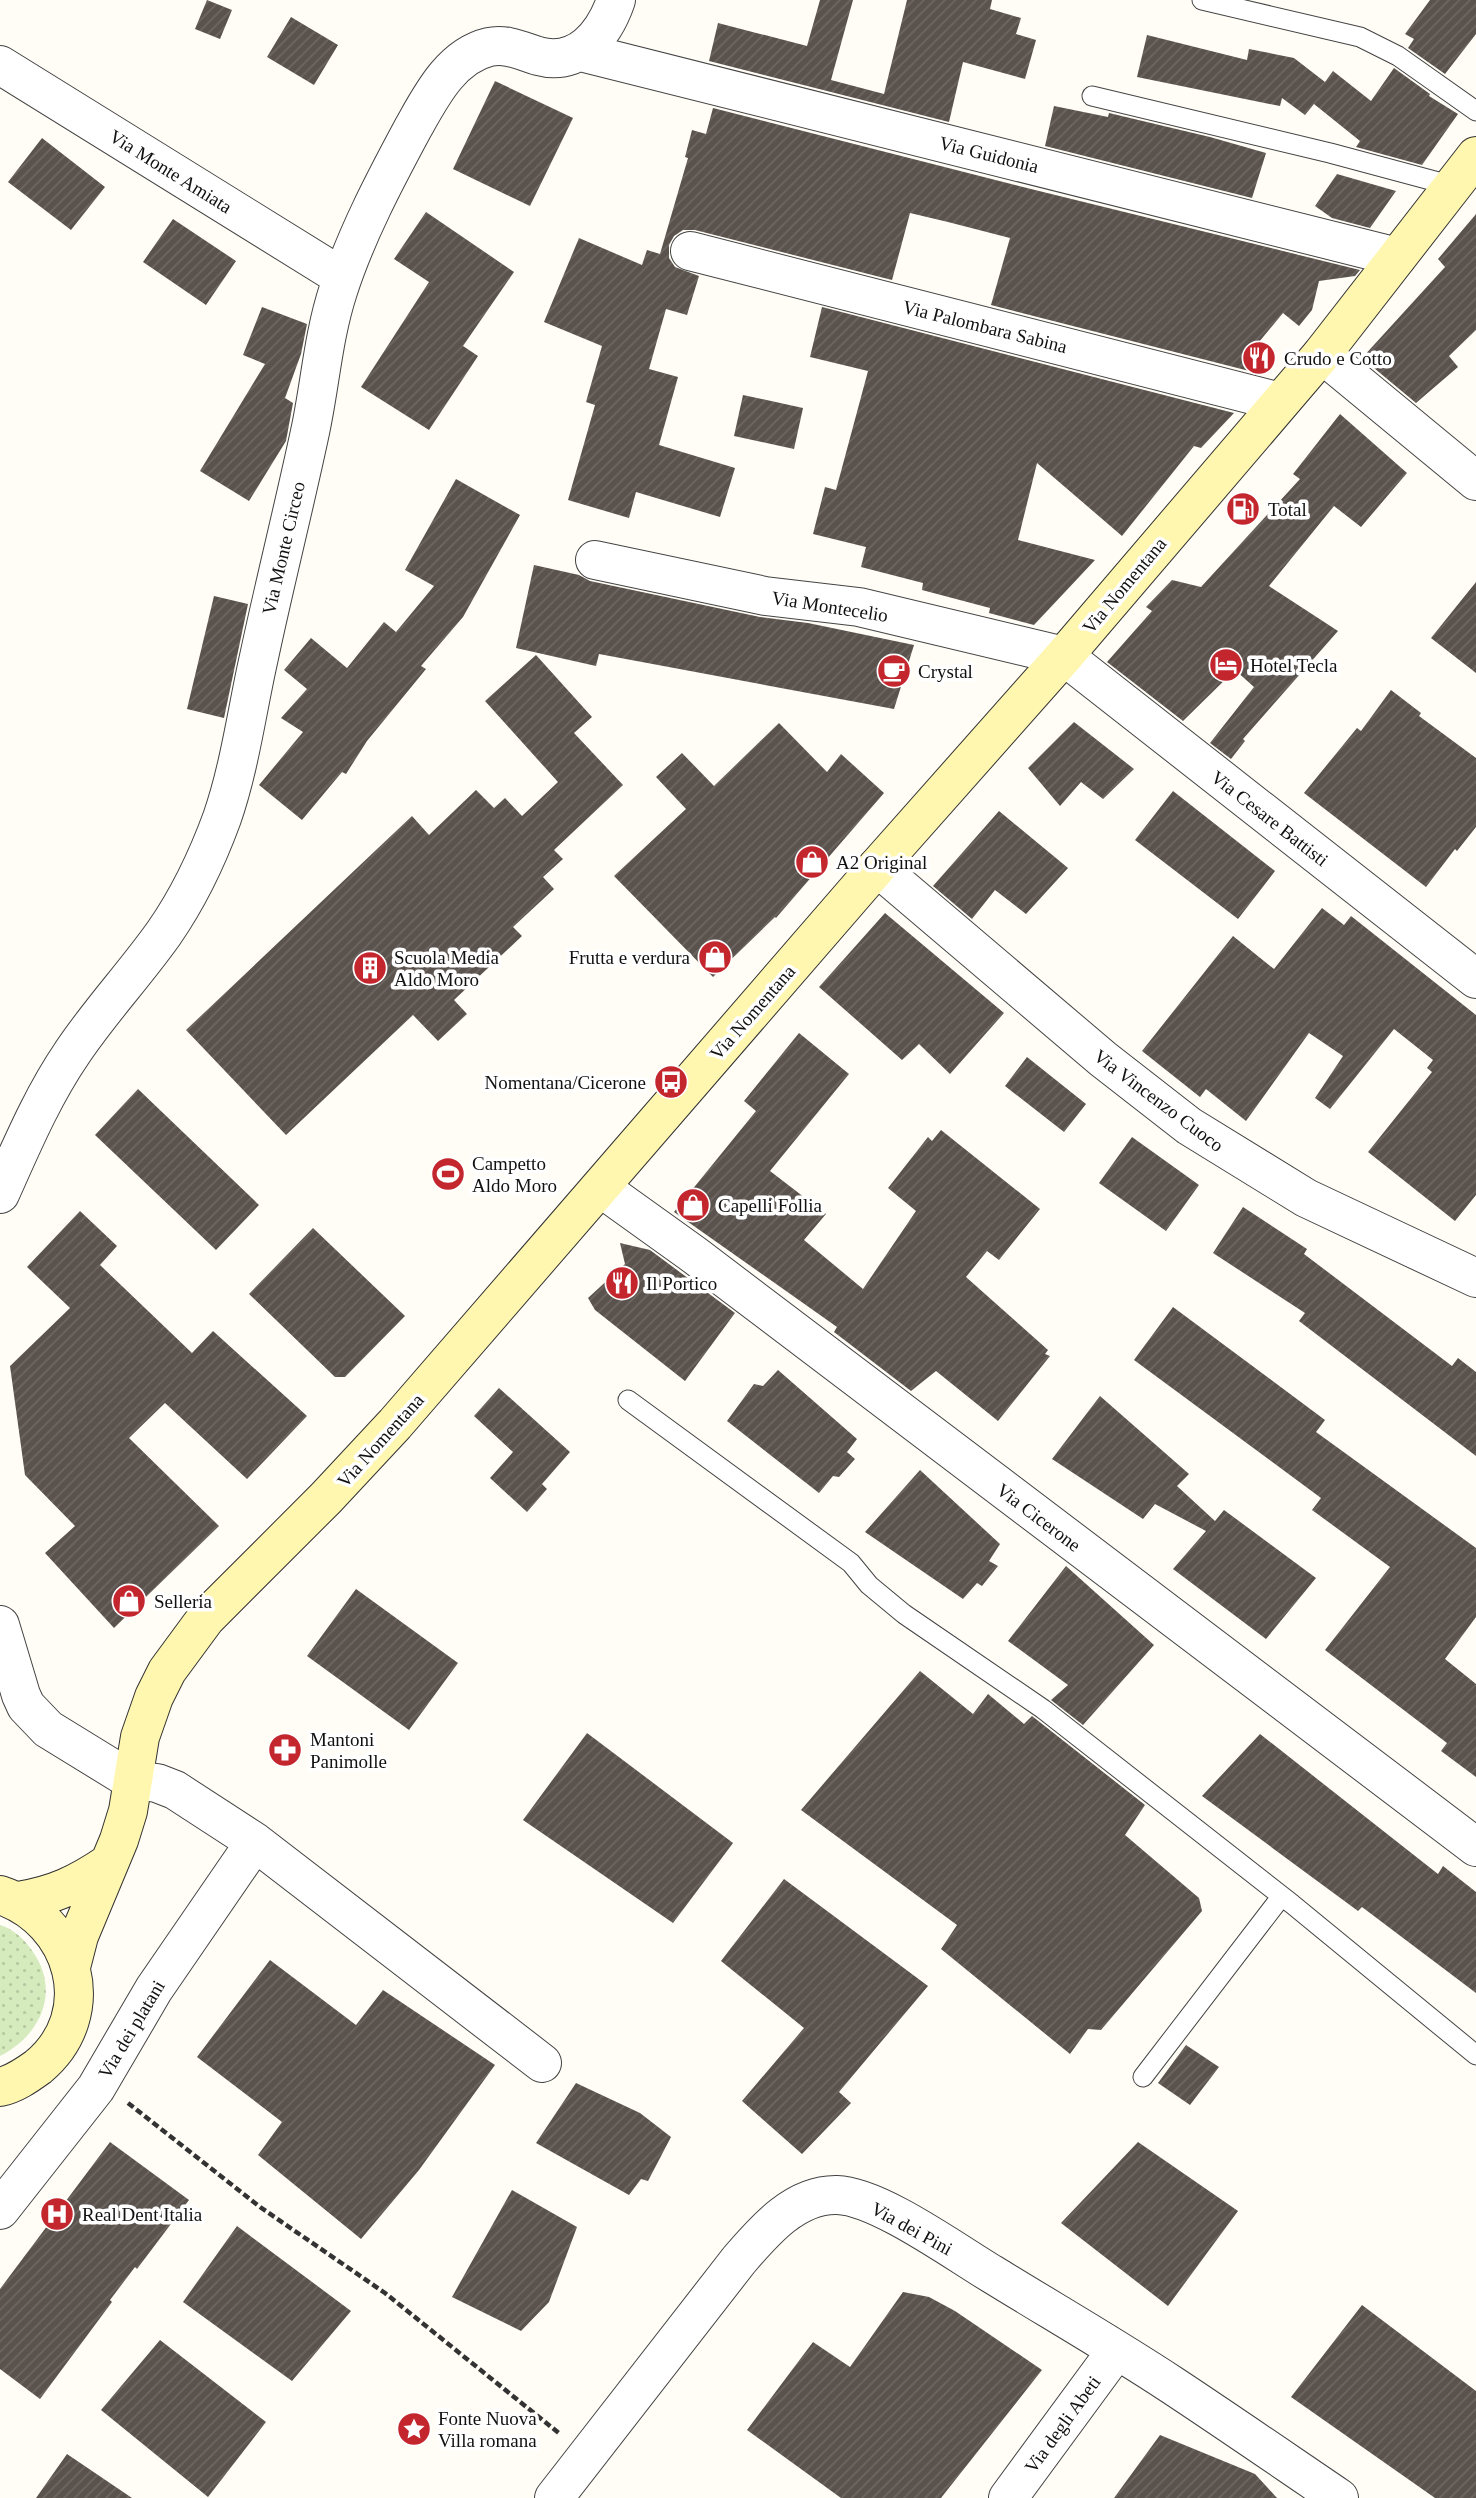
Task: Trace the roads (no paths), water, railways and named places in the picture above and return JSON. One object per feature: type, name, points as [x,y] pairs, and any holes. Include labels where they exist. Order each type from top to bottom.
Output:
[{"type":"street","points":[[581,52],[599,34],[616,0]]},
{"type":"street","name":"Via Monte Circeo","points":[[0,1194],[41,1102],[55,1079],[85,1034],[151,950],[180,908],[205,862],[231,787],[310,431],[331,313],[360,234],[415,126],[453,67],[478,50],[492,46],[508,46],[551,59],[581,52]]},
{"type":"street","name":"Via Guidonia","points":[[581,52],[1397,257]]},
{"type":"street","name":"Via Monte Amiata","points":[[0,65],[342,278]]},
{"type":"street","name":"Via Nomentana","points":[[71,1967],[79,1936],[125,1821],[140,1737],[151,1704],[167,1671],[188,1640],[228,1595],[378,1443],[877,867],[1064,656],[1322,354],[1470,165]]},
{"type":"street","name":"Via Palombara Sabina","points":[[690,251],[1280,402]]},
{"type":"street","points":[[1322,354],[1476,481]]},
{"type":"street","name":"Via Montecelio","points":[[596,559],[765,596],[859,607],[1064,656]]},
{"type":"street","name":"Via Cesare Battisti","points":[[1064,656],[1476,979]]},
{"type":"street","name":"Via Vincenzo Cuoco","points":[[877,867],[1103,1059],[1189,1126],[1306,1198],[1476,1278]]},
{"type":"street","name":"Via Cicerone","points":[[601,1188],[1476,1847]]},
{"type":"street","points":[[0,1625],[21,1695],[40,1723],[131,1780],[158,1783],[175,1790],[255,1842],[542,2063]]},
{"type":"street","name":"Via dei platani","points":[[0,2210],[96,2088],[154,1989],[255,1842]]},
{"type":"street","points":[[9,1898],[65,1890],[109,1863]]},
{"type":"street","points":[[2,2089],[28,2075],[47,2059],[61,2039],[70,2016],[74,1992],[71,1967],[60,1940],[42,1918],[9,1898]]},
{"type":"street","name":"Via dei Pini","points":[[554,2498],[754,2243],[782,2216],[810,2200],[839,2195],[873,2204],[1171,2384],[1339,2498]]},
{"type":"street","name":"Via degli Abeti","points":[[1008,2498],[1116,2351]]},
{"type":"lane","points":[[1202,0],[1360,37],[1398,56],[1476,111]]},
{"type":"lane","name":"Via Nomentana","points":[[1092,96],[1330,153],[1470,165]]},
{"type":"lane","points":[[628,1400],[851,1563],[869,1585],[904,1614],[1043,1709],[1476,2055]]},
{"type":"lane","points":[[1143,2077],[1281,1897]]},
{"type":"place","name":"Crudo e Cotto","points":[[1259,358]]},
{"type":"place","name":"Total","points":[[1243,509]]},
{"type":"place","name":"Hotel Tecla","points":[[1226,665]]},
{"type":"place","name":"Crystal","points":[[894,671]]},
{"type":"place","name":"A2 Original","points":[[812,862]]},
{"type":"place","name":"Frutta e verdura","points":[[715,957]]},
{"type":"place","name":"Scuola Media Aldo Moro","points":[[370,968]]},
{"type":"place","name":"Nomentana/Cicerone","points":[[671,1082]]},
{"type":"place","name":"Campetto Aldo Moro","points":[[448,1174]]},
{"type":"place","name":"Capelli Follia","points":[[693,1205]]},
{"type":"place","name":"Il Portico","points":[[622,1283]]},
{"type":"place","name":"Selleria","points":[[129,1601]]},
{"type":"place","name":"Mantoni Panimolle","points":[[285,1750]]},
{"type":"place","name":"Real Dent Italia","points":[[57,2214]]},
{"type":"place","name":"Fonte Nuova Villa romana","points":[[414,2429]]}]
